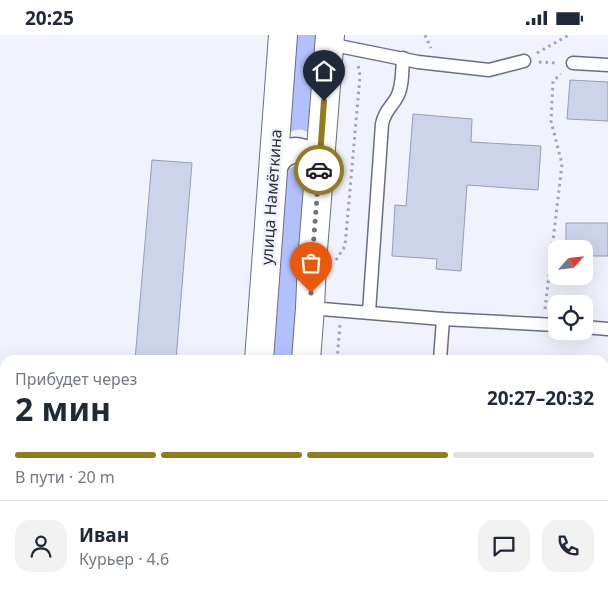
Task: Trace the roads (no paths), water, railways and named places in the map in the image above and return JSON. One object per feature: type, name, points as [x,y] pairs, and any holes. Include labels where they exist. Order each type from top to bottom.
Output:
[{"type":"street","name":"улица Намёткина","points":[[259,355],[283,35]]},
{"type":"street","points":[[318,177],[338,43]]},
{"type":"street","points":[[272,171],[280,156],[287,152],[295,151],[309,156],[315,161],[318,169],[306,355]]},
{"type":"lane","points":[[338,43],[438,65],[489,70],[524,61]]},
{"type":"lane","points":[[369,312],[382,124],[385,113],[400,92],[403,58]]},
{"type":"lane","points":[[573,63],[608,65]]},
{"type":"lane","points":[[310,308],[443,319],[548,324]]},
{"type":"lane","points":[[440,355],[443,319]]},
{"type":"lane","points":[[593,328],[608,329]]}]
